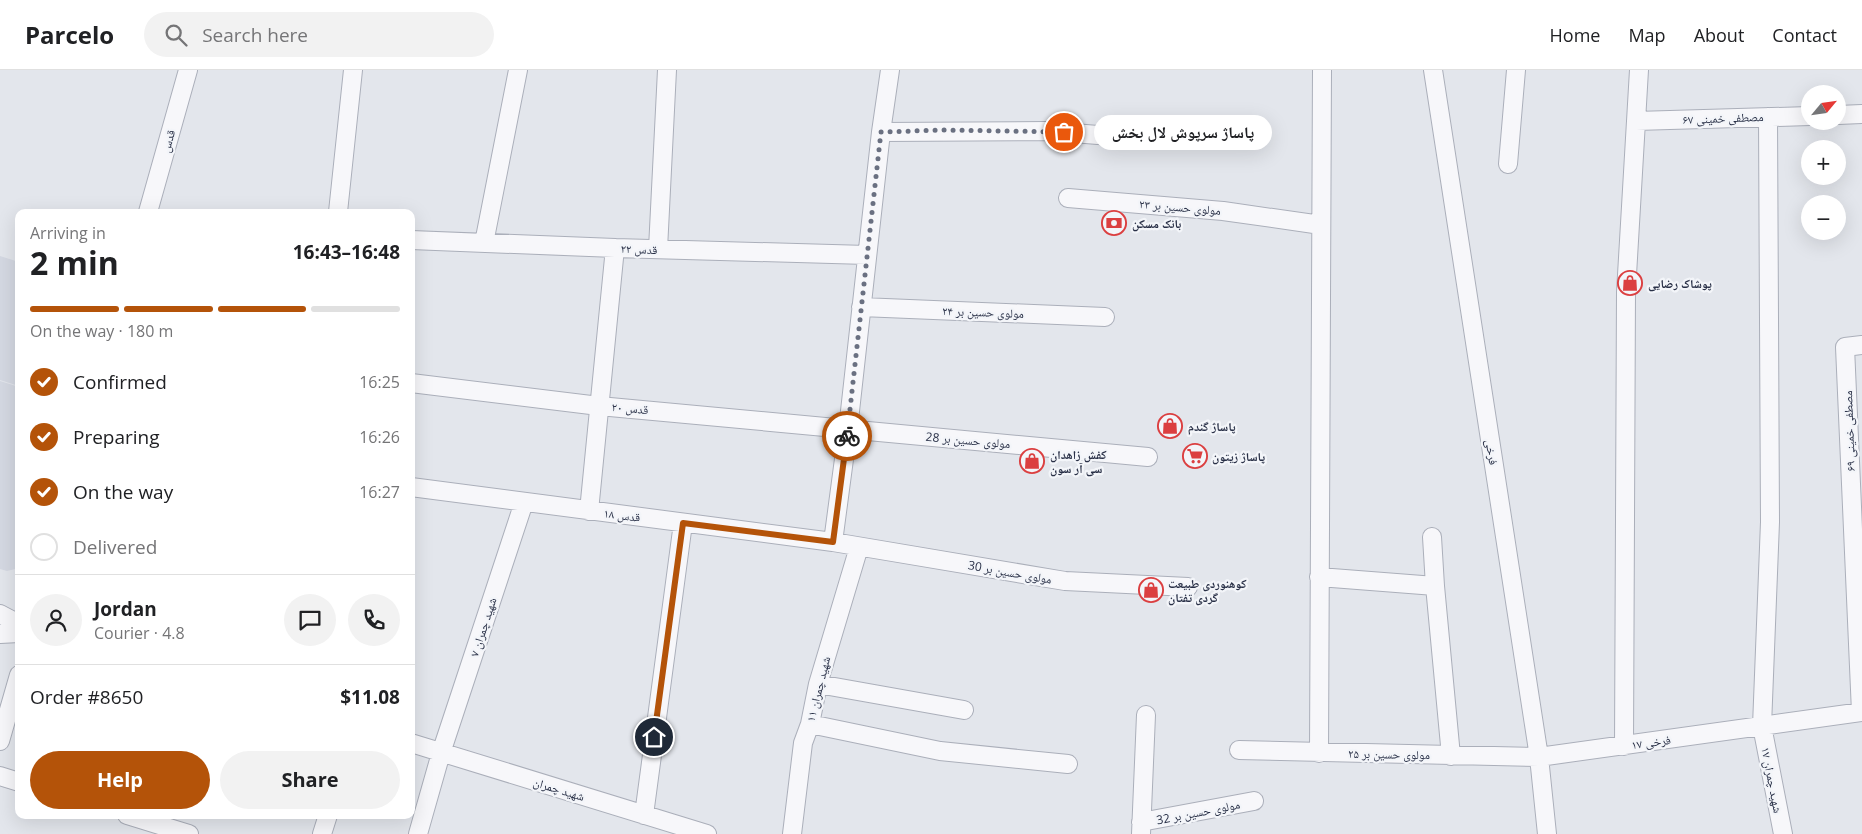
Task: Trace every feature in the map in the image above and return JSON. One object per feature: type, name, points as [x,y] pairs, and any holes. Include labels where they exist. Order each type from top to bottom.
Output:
[{"type":"street","name":"قدس","points":[[149,209],[188,70]]},
{"type":"street","points":[[338,209],[353,70]]},
{"type":"street","points":[[484,242],[518,70]]},
{"type":"street","points":[[658,249],[667,70]]},
{"type":"street","points":[[833,542],[848,429],[881,132],[890,70]]},
{"type":"street","points":[[1319,753],[1322,70]]},
{"type":"street","name":"فرخی","points":[[1433,70],[1539,757],[1547,834]]},
{"type":"street","points":[[1508,164],[1516,70]]},
{"type":"street","points":[[1624,746],[1626,292],[1639,70]]},
{"type":"street","points":[[1846,115],[1862,114]]},
{"type":"street","name":"مصطفی خمینی ۶۷","points":[[1636,121],[1801,116]]},
{"type":"street","name":"شهید چمران ۱۷","points":[[1768,117],[1770,522],[1762,726],[1783,834]]},
{"type":"street","points":[[881,132],[1048,131],[1148,139]]},
{"type":"street","name":"مولوی حسین بر ۲۳","points":[[1068,198],[1223,211],[1321,225]]},
{"type":"street","name":"قدس ۲۲","points":[[415,240],[867,255]]},
{"type":"street","points":[[589,511],[615,248]]},
{"type":"street","name":"مولوی حسین بر ۲۴","points":[[862,307],[1105,317]]},
{"type":"street","name":"مصطفی خمینی ۶۹","points":[[1861,712],[1845,346],[1862,345]]},
{"type":"street","name":"قدس ۲۰","points":[[415,383],[599,406],[848,429]]},
{"type":"street","name":"مولوی حسین بر 28","points":[[848,429],[1148,457]]},
{"type":"street","name":"قدس ۱۸","points":[[415,488],[833,542]]},
{"type":"street","name":"شهید چمران ۷","points":[[418,834],[441,752],[524,502]]},
{"type":"street","points":[[644,815],[683,523]]},
{"type":"street","points":[[1432,537],[1451,756]]},
{"type":"street","name":"مولوی حسین بر 30","points":[[833,542],[1065,581],[1188,587]]},
{"type":"street","name":"شهید چمران ۱۱","points":[[792,834],[803,743],[810,724],[818,684],[859,547]]},
{"type":"street","points":[[1319,578],[1435,586]]},
{"type":"street","points":[[0,614],[15,622]]},
{"type":"street","points":[[0,634],[15,633]]},
{"type":"street","points":[[818,684],[964,710]]},
{"type":"street","points":[[0,741],[15,689]]},
{"type":"street","name":"فرخی ۱۷","points":[[1539,757],[1861,712]]},
{"type":"street","points":[[1141,828],[1146,715]]},
{"type":"street","points":[[810,724],[940,751],[1068,764]]},
{"type":"street","name":"شهید چمران","points":[[415,744],[706,834]]},
{"type":"street","name":"مولوی حسین بر ۲۵","points":[[1238,750],[1539,757]]},
{"type":"street","points":[[0,776],[15,781]]},
{"type":"street","name":"مولوی حسین بر 32","points":[[1141,828],[1254,801]]},
{"type":"street","points":[[140,819],[189,834]]},
{"type":"street","points":[[322,834],[327,819]]},
{"type":"shaded area","points":[[0,256],[15,261],[15,385],[0,380]]},
{"type":"shaded area","points":[[0,381],[15,386],[15,569],[7,571],[0,569]]},
{"type":"way so far","points":[[847,436],[881,132],[960,130],[1064,132]]},
{"type":"place","name":"پاساژ سرپوش لال بخش","points":[[1064,132]]},
{"type":"place","name":"بانک مسکن","points":[[1114,223]]},
{"type":"place","name":"پوشاک رضایی","points":[[1630,283]]},
{"type":"place","name":"پاساژ گندم","points":[[1170,426]]},
{"type":"place","name":"پاساژ زیتون","points":[[1195,456]]},
{"type":"place","name":"کفش زاهدان سی آر سون","points":[[1032,461]]},
{"type":"place","name":"کوهنوردی طبیعت گردی تفتان","points":[[1151,590]]},
{"type":"route","points":[[654,737],[683,523],[833,542],[847,436]]}]
